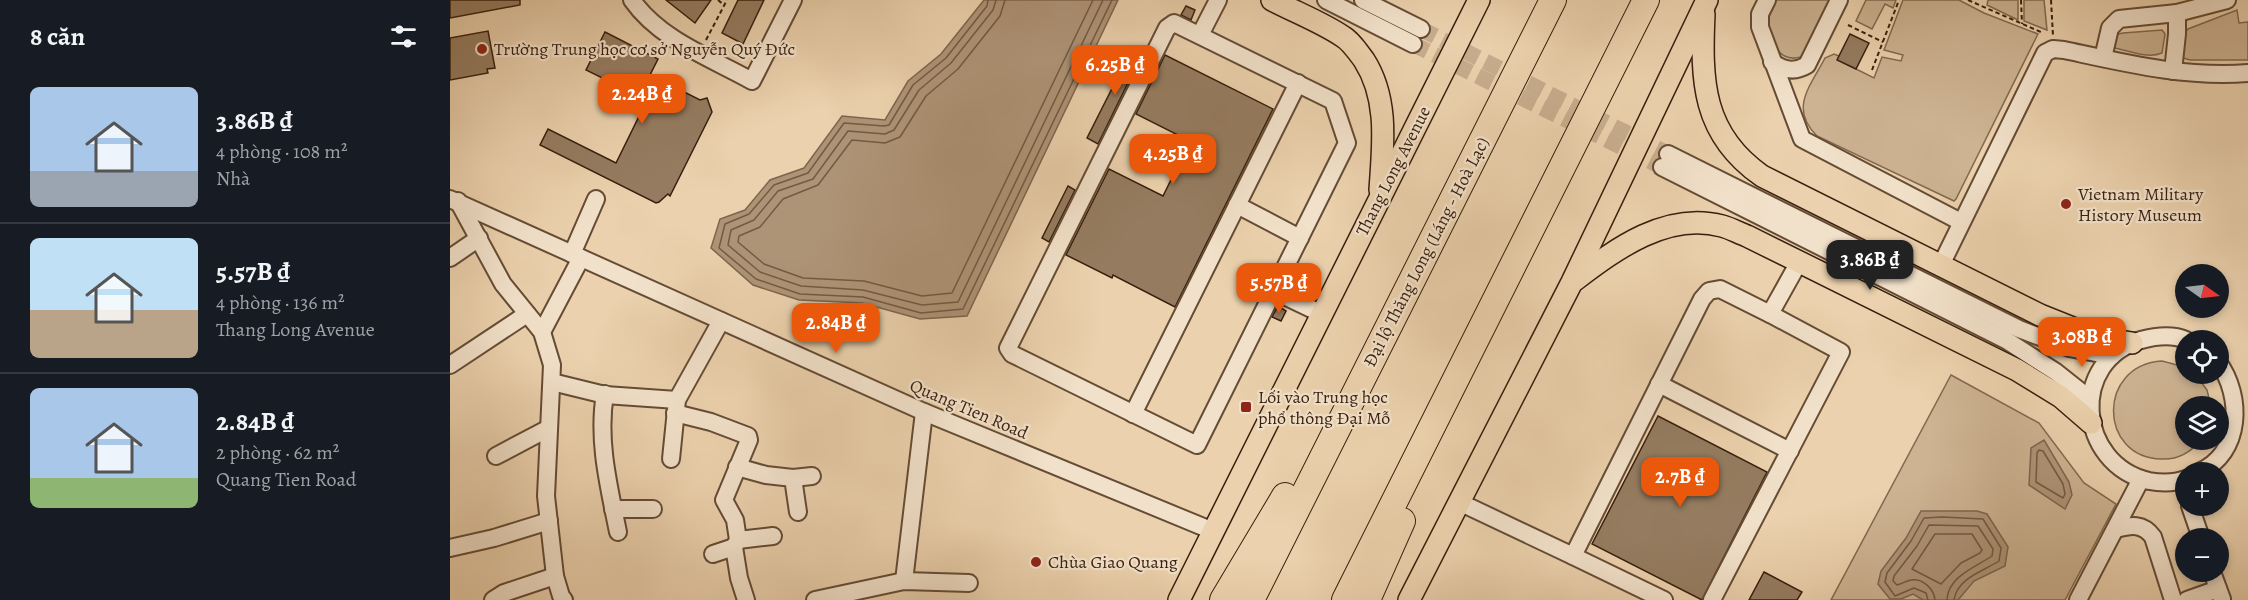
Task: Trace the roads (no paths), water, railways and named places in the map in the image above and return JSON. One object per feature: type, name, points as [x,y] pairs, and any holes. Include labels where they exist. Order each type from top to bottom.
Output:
[{"type":"highway","points":[[1345,600],[1647,0]]},
{"type":"highway","name":"Đại lộ Thăng Long (Láng - Hoà Lạc)","points":[[1251,600],[1551,4]]},
{"type":"highway","points":[[1223,600],[1272,520],[1400,280],[1486,134]]},
{"type":"highway","points":[[1367,600],[1432,451],[1506,304],[1540,212]]},
{"type":"main road","points":[[1272,0],[1344,36],[1359,53],[1373,75],[1384,126],[1380,198]]},
{"type":"main road","name":"Thang Long Avenue","points":[[1179,600],[1479,0]]},
{"type":"main road","points":[[1705,3],[1702,54],[1703,80],[1708,105],[1715,125],[1737,157],[1762,176],[2068,327],[2095,337],[2132,343]]},
{"type":"main road","points":[[1408,600],[1572,282],[1705,3]]},
{"type":"main road","points":[[1572,282],[1635,239],[1663,228],[1690,223],[1721,225],[2017,370],[2061,397],[2091,423]]},
{"type":"street","points":[[632,0],[659,28],[752,81],[793,0]]},
{"type":"street","points":[[1200,35],[1218,0]]},
{"type":"street","points":[[1326,0],[1413,44]]},
{"type":"street","points":[[1363,0],[1421,29]]},
{"type":"street","points":[[1767,0],[1760,14],[1760,27],[1802,139],[1961,222]]},
{"type":"street","points":[[1772,62],[1781,68],[1792,70],[1800,70],[1807,65],[1839,0]]},
{"type":"street","points":[[2103,58],[2110,28],[2119,19],[2177,13],[2227,0]]},
{"type":"street","points":[[2173,71],[2177,13]]},
{"type":"street","points":[[1174,24],[1200,35],[1333,101],[1347,143],[1197,445],[1012,354],[1008,344],[1167,28],[1174,24]]},
{"type":"street","points":[[1941,265],[2045,53],[2054,49],[2064,50],[2138,67],[2173,71],[2207,74],[2248,73]]},
{"type":"street","points":[[1133,414],[1298,83]]},
{"type":"street","points":[[2090,399],[2055,372],[2002,338],[1665,160],[2019,329],[2069,348],[2112,356]]},
{"type":"street","points":[[454,198],[479,238],[503,284],[542,332],[552,365],[546,496],[555,576],[564,600]]},
{"type":"street","name":"Quang Tien Road","points":[[454,198],[576,256],[924,412],[1213,531]]},
{"type":"street","points":[[542,332],[576,256],[596,199]]},
{"type":"street","points":[[1237,205],[1300,238]]},
{"type":"street","points":[[450,258],[479,238]]},
{"type":"street","points":[[1770,314],[1799,262]]},
{"type":"street","points":[[1573,556],[1702,299],[1709,291],[1720,289],[1841,352],[1712,600]]},
{"type":"street","points":[[1274,291],[1322,314]]},
{"type":"street","points":[[450,364],[527,314]]},
{"type":"street","points":[[671,459],[676,406],[721,321]]},
{"type":"street","points":[[2175,338],[2155,336],[2132,343],[2112,356],[2098,376],[2090,399],[2091,423],[2099,446],[2114,464],[2134,477],[2158,483],[2175,484]]},
{"type":"street","points":[[2211,462],[2221,454],[2232,432],[2236,408],[2229,379]]},
{"type":"street","points":[[552,382],[676,406],[711,422],[747,434],[749,440],[724,500],[735,520],[739,578],[746,600]]},
{"type":"street","points":[[1659,384],[1790,451]]},
{"type":"street","points":[[605,394],[602,417],[604,460],[618,532]]},
{"type":"street","points":[[904,581],[924,412]]},
{"type":"street","points":[[496,456],[549,428]]},
{"type":"street","points":[[737,467],[766,475],[793,478],[812,476]]},
{"type":"street","points":[[793,478],[798,512]]},
{"type":"street","points":[[2079,600],[2141,479]]},
{"type":"street","points":[[1459,502],[1664,600]]},
{"type":"street","points":[[613,509],[653,508]]},
{"type":"street","points":[[450,548],[549,520]]},
{"type":"street","points":[[2116,529],[2132,525],[2148,531],[2153,537],[2173,600]]},
{"type":"street","points":[[713,554],[736,543],[773,536]]},
{"type":"street","points":[[493,600],[504,593],[555,576]]},
{"type":"street","points":[[815,600],[904,581],[969,582]]},
{"type":"street","points":[[2187,600],[2220,595]]},
{"type":"water","points":[[984,0],[1118,0],[967,316],[920,319],[862,303],[799,300],[753,285],[711,248],[720,219],[745,210],[770,180],[804,168],[842,116],[885,120],[908,81],[941,54]]},
{"type":"water","points":[[2044,440],[2069,482],[2072,495],[2065,509],[2029,485],[2031,448]]},
{"type":"water","points":[[1921,511],[1977,511],[1987,514],[2008,547],[2005,566],[1974,581],[1958,600],[1923,600],[1913,594],[1901,599],[1890,599],[1878,584],[1881,571],[1906,538]]},
{"type":"tunnel","points":[[1421,29],[1668,154]]},
{"type":"tunnel","points":[[1413,44],[1662,167]]},
{"type":"place","name":"Trường Trung học cơ sở Nguyễn Quý Đức","points":[[482,49]]},
{"type":"place","name":"Vietnam Military History Museum","points":[[2066,204]]},
{"type":"place","name":"Lối vào Trung học phổ thông Đại Mỗ","points":[[1246,407]]},
{"type":"place","name":"Chùa Giao Quang","points":[[1036,562]]}]
